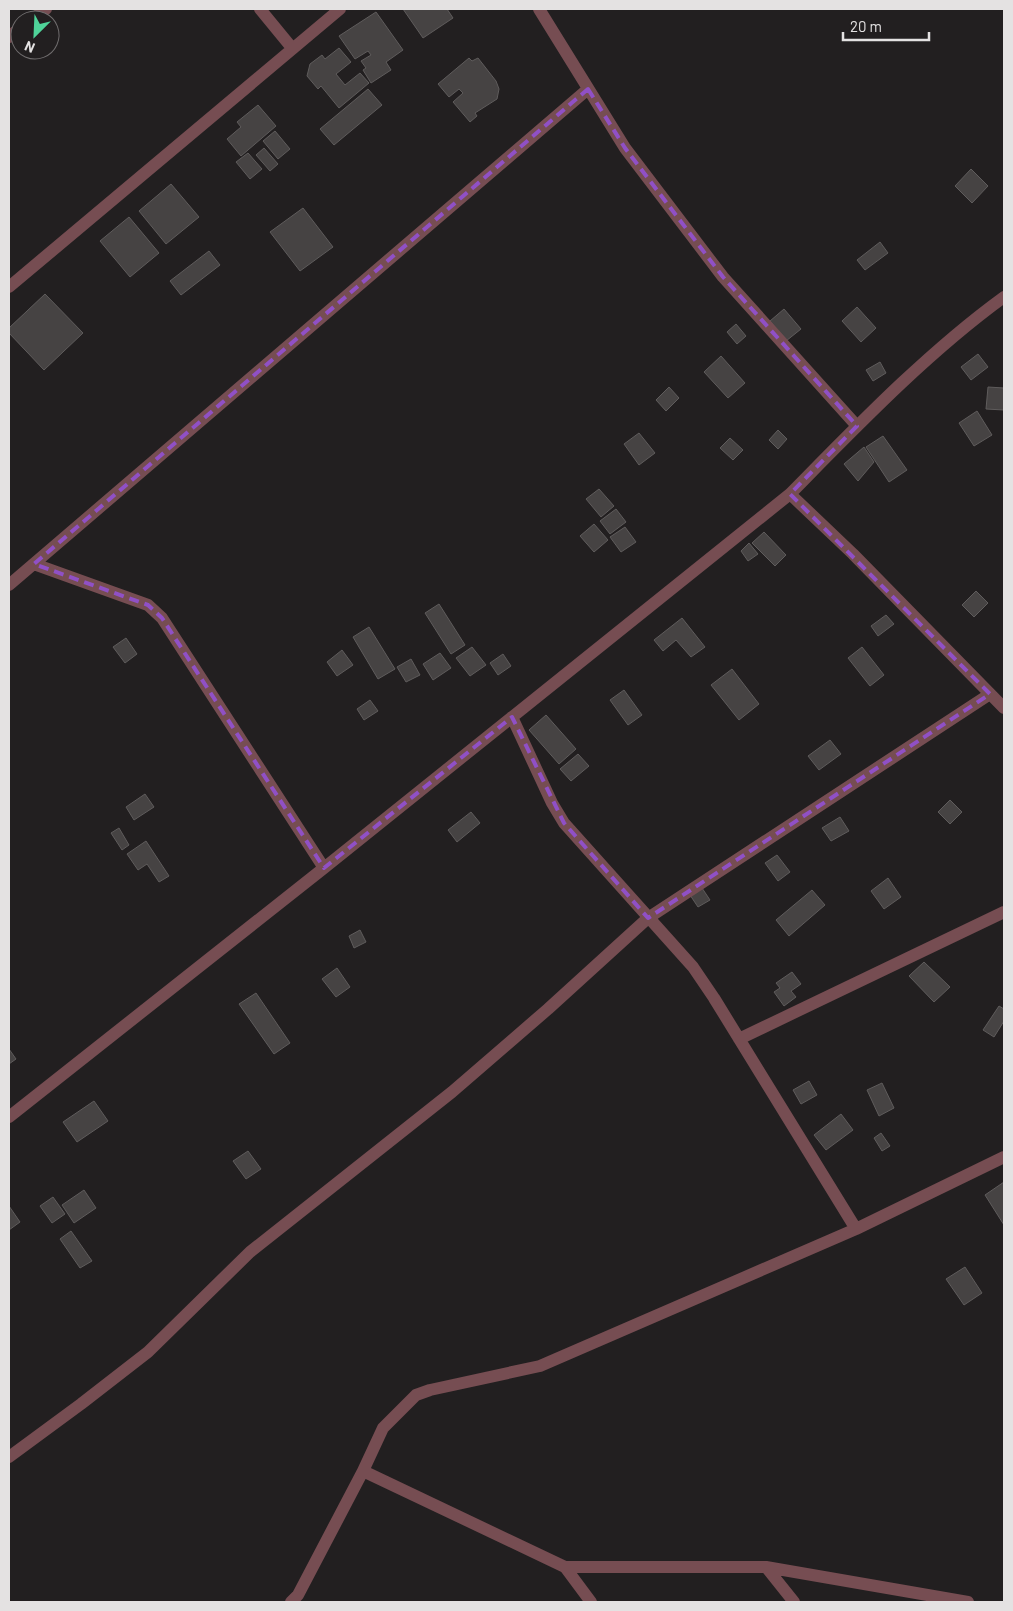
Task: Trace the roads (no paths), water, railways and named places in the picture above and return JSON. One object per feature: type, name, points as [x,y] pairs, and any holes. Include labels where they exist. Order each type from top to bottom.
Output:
[{"type":"street","points":[[260,9],[292,48]]},
{"type":"street","points":[[9,287],[340,9]]},
{"type":"street","points":[[539,9],[625,148],[723,277],[857,426]]},
{"type":"street","points":[[9,585],[588,89]]},
{"type":"street","points":[[9,1117],[324,868],[790,494],[857,426],[968,324],[1004,297]]},
{"type":"street","points":[[790,494],[854,554],[1004,708]]},
{"type":"street","points":[[34,564],[148,605],[162,618],[324,868]]},
{"type":"street","points":[[9,1457],[148,1352],[250,1252],[452,1092],[548,1009],[648,918],[990,694]]},
{"type":"street","points":[[512,717],[552,803],[564,823],[693,968],[714,998],[856,1229]]},
{"type":"street","points":[[739,1039],[1004,912]]},
{"type":"street","points":[[298,1600],[364,1471],[383,1428],[416,1395],[430,1390],[540,1366],[856,1229],[1004,1158]]},
{"type":"street","points":[[364,1471],[565,1567],[766,1567],[968,1602]]},
{"type":"street","points":[[565,1567],[590,1602]]},
{"type":"street","points":[[766,1567],[794,1602]]}]
